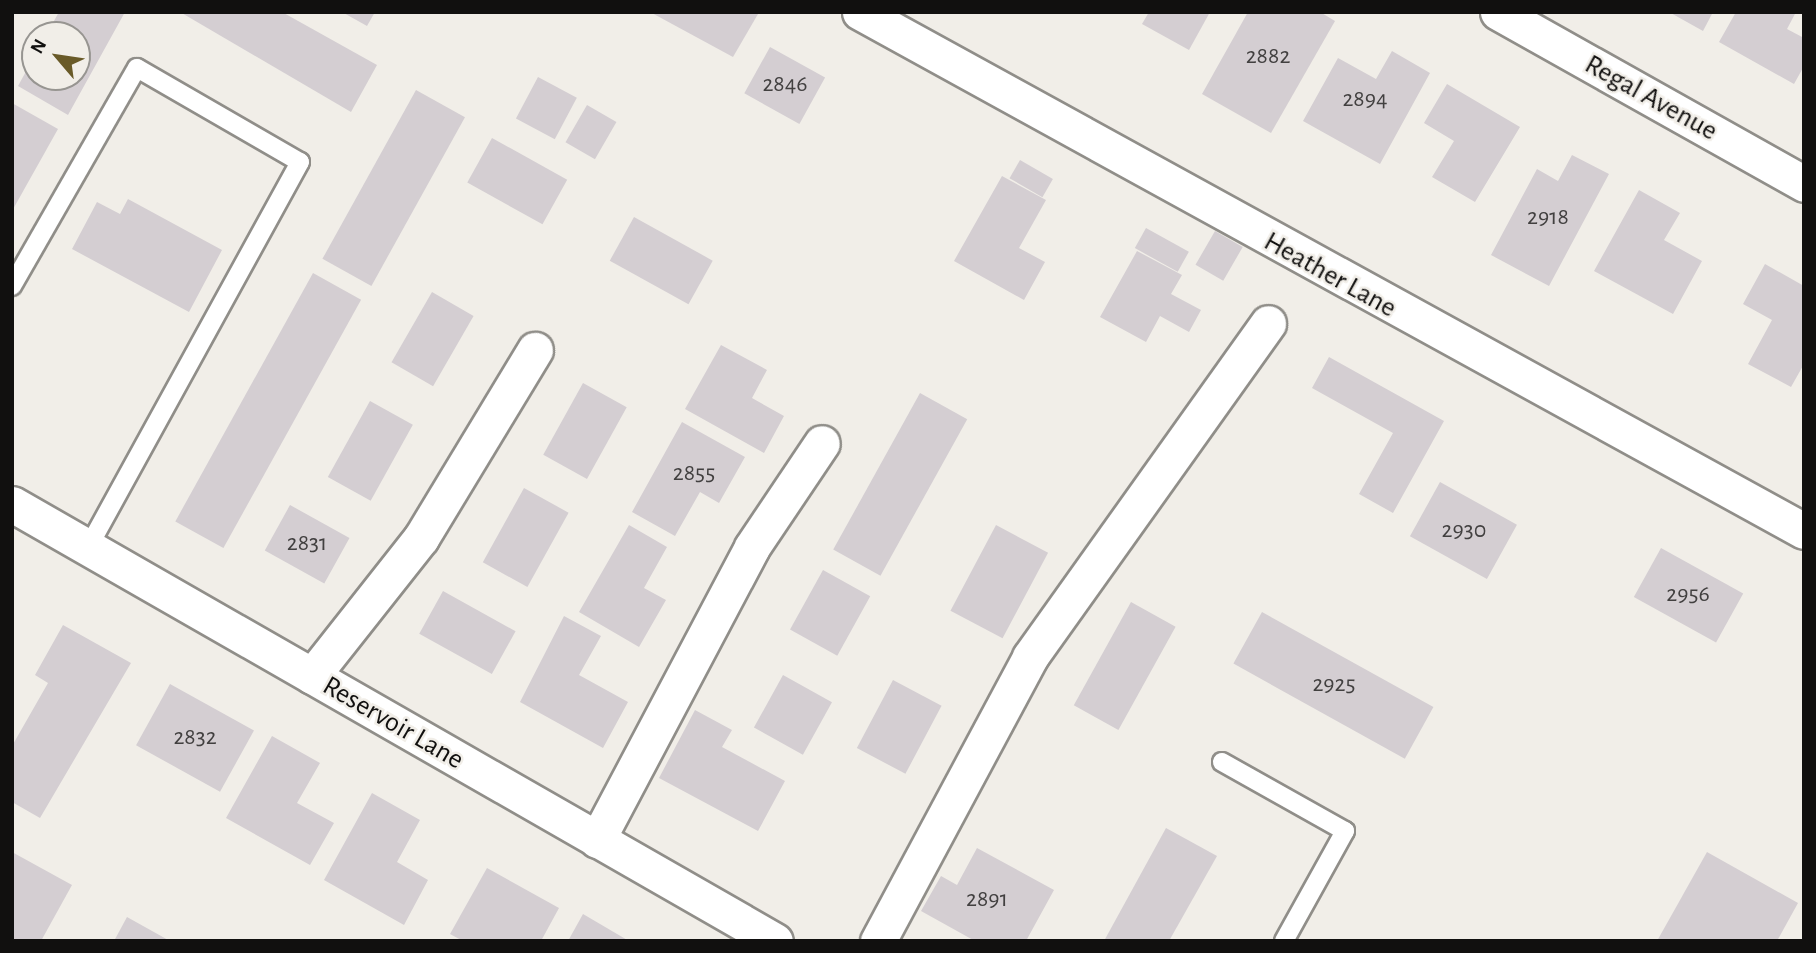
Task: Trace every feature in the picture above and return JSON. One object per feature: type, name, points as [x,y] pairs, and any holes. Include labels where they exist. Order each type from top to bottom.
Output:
[{"type":"street","name":"Heather Lane","points":[[860,12],[1804,531]]},
{"type":"street","name":"Regal Avenue","points":[[1498,12],[1804,184]]},
{"type":"street","points":[[877,941],[1030,657],[1268,323]]},
{"type":"street","points":[[312,676],[421,538],[535,350]]},
{"type":"street","points":[[597,840],[752,547],[822,443]]},
{"type":"street","name":"Reservoir Lane","points":[[12,504],[775,941]]},
{"type":"lane","points":[[12,286],[137,68],[300,162],[88,547]]},
{"type":"lane","points":[[1222,762],[1345,831],[1284,941]]},
{"type":"building","points":[[59,12],[125,12],[91,73],[91,21],[54,21]]},
{"type":"building","points":[[180,12],[282,12],[377,65],[351,112]]},
{"type":"building","points":[[342,12],[375,12],[367,26]]},
{"type":"building","points":[[650,12],[755,12],[758,14],[733,57]]},
{"type":"building","points":[[1149,12],[1210,12],[1189,50],[1142,24]]},
{"type":"building","points":[[1248,12],[1320,12],[1335,21],[1271,133],[1202,94]]},
{"type":"building","points":[[1669,12],[1713,12],[1703,31]]},
{"type":"building","points":[[1736,12],[1796,12],[1787,29],[1804,38],[1804,66],[1794,84],[1719,42]]},
{"type":"building","points":[[770,47],[825,78],[799,124],[744,93]]},
{"type":"building","points":[[1392,51],[1430,73],[1380,164],[1303,121],[1338,58],[1376,79]]},
{"type":"building","points":[[538,77],[577,98],[555,139],[516,118]]},
{"type":"building","points":[[1447,84],[1520,127],[1475,202],[1432,177],[1454,141],[1424,123]]},
{"type":"building","points":[[416,90],[465,117],[371,286],[322,259]]},
{"type":"building","points":[[27,91],[81,91],[68,115]]},
{"type":"building","points":[[12,103],[58,129],[12,211]]},
{"type":"building","points":[[587,105],[616,122],[595,159],[566,142]]},
{"type":"building","points":[[492,138],[567,180],[542,224],[467,183]]},
{"type":"building","points":[[1572,155],[1609,174],[1549,286],[1491,255],[1537,169],[1558,181]]},
{"type":"building","points":[[1020,160],[1053,179],[1042,197],[1010,178]]},
{"type":"building","points":[[1002,176],[1046,200],[1019,248],[1045,262],[1024,300],[954,261]]},
{"type":"building","points":[[1639,190],[1680,213],[1664,240],[1702,261],[1673,314],[1594,271]]},
{"type":"building","points":[[128,199],[222,250],[189,312],[72,249],[97,202],[120,214]]},
{"type":"building","points":[[634,217],[713,261],[688,304],[610,261]]},
{"type":"building","points":[[1146,228],[1189,252],[1178,272],[1135,248]]},
{"type":"building","points":[[1215,231],[1243,247],[1223,281],[1196,265]]},
{"type":"building","points":[[1137,251],[1182,275],[1171,294],[1201,310],[1189,332],[1160,316],[1146,342],[1100,317]]},
{"type":"building","points":[[1765,264],[1804,286],[1804,364],[1791,387],[1748,364],[1772,320],[1743,304]]},
{"type":"building","points":[[313,273],[361,300],[223,548],[175,521]]},
{"type":"building","points":[[432,292],[474,316],[433,386],[392,362]]},
{"type":"building","points":[[721,345],[767,370],[752,398],[784,416],[764,453],[685,409]]},
{"type":"building","points":[[1329,357],[1444,421],[1393,513],[1359,494],[1393,433],[1312,388]]},
{"type":"building","points":[[583,383],[627,407],[587,479],[543,455]]},
{"type":"building","points":[[920,393],[967,419],[880,576],[833,550]]},
{"type":"building","points":[[370,401],[413,425],[371,501],[328,477]]},
{"type":"building","points":[[682,422],[745,457],[719,503],[700,492],[675,536],[632,512]]},
{"type":"building","points":[[1440,482],[1517,525],[1487,579],[1410,536]]},
{"type":"building","points":[[524,488],[569,513],[527,587],[483,562]]},
{"type":"building","points":[[290,505],[349,538],[324,583],[265,550]]},
{"type":"building","points":[[629,525],[667,547],[644,588],[666,600],[639,647],[579,612]]},
{"type":"building","points":[[996,525],[1048,553],[1003,638],[950,611]]},
{"type":"building","points":[[1661,548],[1743,594],[1716,643],[1634,597]]},
{"type":"building","points":[[823,570],[870,596],[837,656],[790,629]]},
{"type":"building","points":[[443,591],[516,631],[492,674],[419,634]]},
{"type":"building","points":[[1131,602],[1176,627],[1118,730],[1074,705]]},
{"type":"building","points":[[1262,612],[1433,707],[1405,759],[1233,664]]},
{"type":"building","points":[[564,616],[601,636],[579,675],[628,702],[603,748],[520,702]]},
{"type":"building","points":[[63,625],[131,663],[40,818],[12,802],[12,746],[48,683],[35,675]]},
{"type":"building","points":[[783,675],[832,702],[803,755],[754,727]]},
{"type":"building","points":[[893,680],[942,706],[905,774],[857,748]]},
{"type":"building","points":[[170,684],[254,731],[220,792],[136,745]]},
{"type":"building","points":[[695,710],[732,730],[722,747],[785,781],[758,831],[659,778]]},
{"type":"building","points":[[272,736],[320,763],[297,803],[334,823],[310,865],[226,818]]},
{"type":"building","points":[[372,793],[420,820],[397,862],[428,880],[404,925],[324,880]]},
{"type":"building","points":[[1166,828],[1217,856],[1169,941],[1104,941]]},
{"type":"building","points":[[977,848],[1054,890],[1026,941],[975,941],[921,911],[941,876],[957,885]]},
{"type":"building","points":[[12,852],[72,885],[41,941],[12,941]]},
{"type":"building","points":[[1707,852],[1798,903],[1777,941],[1657,941]]},
{"type":"building","points":[[487,868],[559,908],[541,941],[463,941],[450,934]]},
{"type":"building","points":[[583,914],[629,941],[568,941]]},
{"type":"building","points":[[127,917],[170,941],[114,941]]}]
